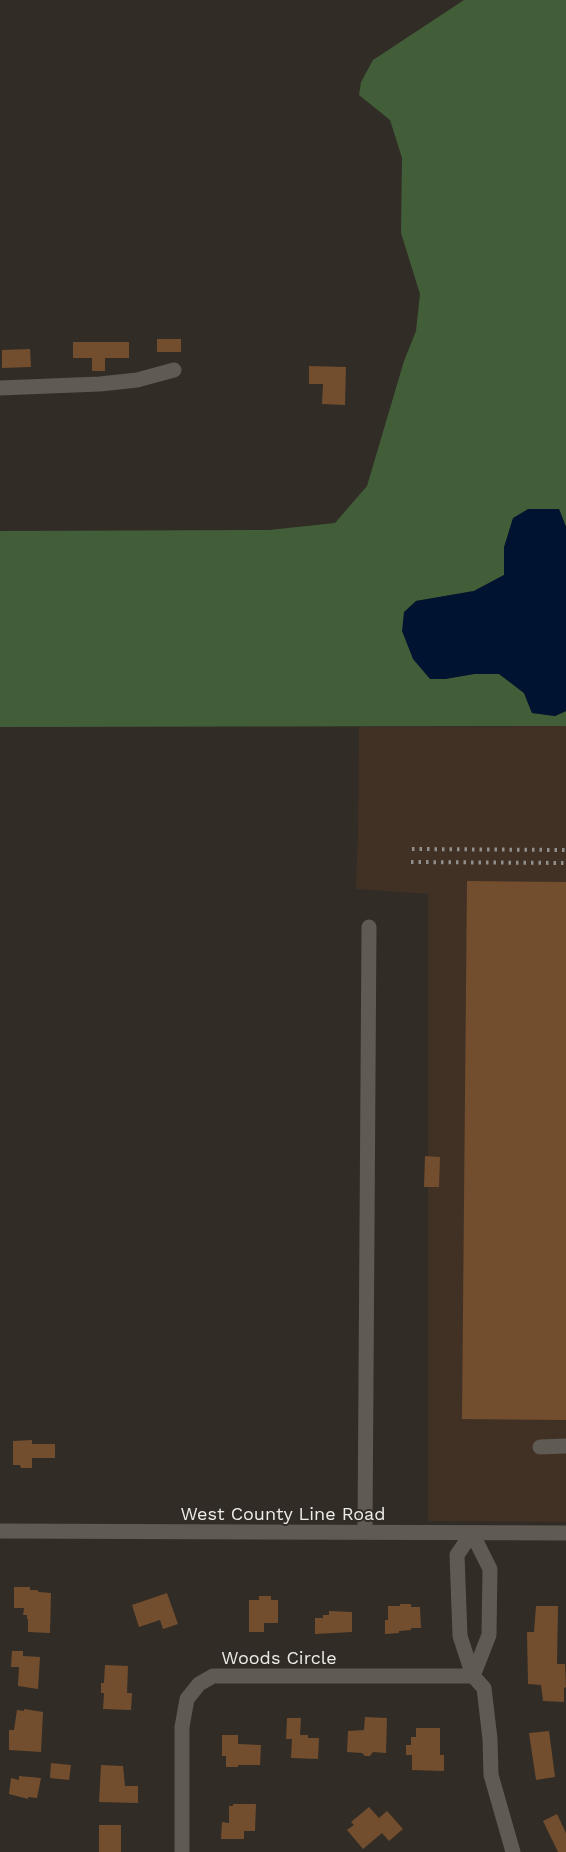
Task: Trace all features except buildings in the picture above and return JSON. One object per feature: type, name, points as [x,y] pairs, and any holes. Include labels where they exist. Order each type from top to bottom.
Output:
[{"type":"street","points":[[0,388],[100,384],[136,380],[174,370]]},
{"type":"street","points":[[365,1532],[369,927]]},
{"type":"street","points":[[540,1447],[566,1446]]},
{"type":"street","name":"West County Line Road","points":[[0,1531],[566,1534]]},
{"type":"street","points":[[473,1676],[489,1635],[490,1569],[472,1533],[457,1555],[460,1636],[473,1676],[484,1688],[490,1739],[491,1775],[511,1851]]},
{"type":"street","name":"Woods Circle","points":[[182,1852],[182,1727],[187,1699],[199,1684],[213,1676],[473,1676]]},
{"type":"shaded area","points":[[566,726],[566,1522],[428,1521],[428,894],[356,889],[359,727]]},
{"type":"green space","points":[[464,0],[566,0],[566,527],[559,509],[504,547],[504,575],[474,591],[416,601],[445,679],[474,674],[499,674],[524,693],[532,713],[555,716],[566,711],[566,726],[0,727],[0,531],[269,530],[335,523],[367,486],[404,361],[416,331],[420,294],[401,233],[402,158],[390,120],[359,95],[361,82],[373,60]]},
{"type":"water","points":[[528,509],[559,509],[566,527],[566,711],[555,716],[532,713],[524,693],[499,674],[474,674],[445,679],[430,679],[413,659],[402,631],[404,612],[416,601],[474,591],[504,575],[504,547],[513,518]]},
{"type":"railway","points":[[412,849],[566,850]]},
{"type":"railway","points":[[411,862],[566,863]]}]
